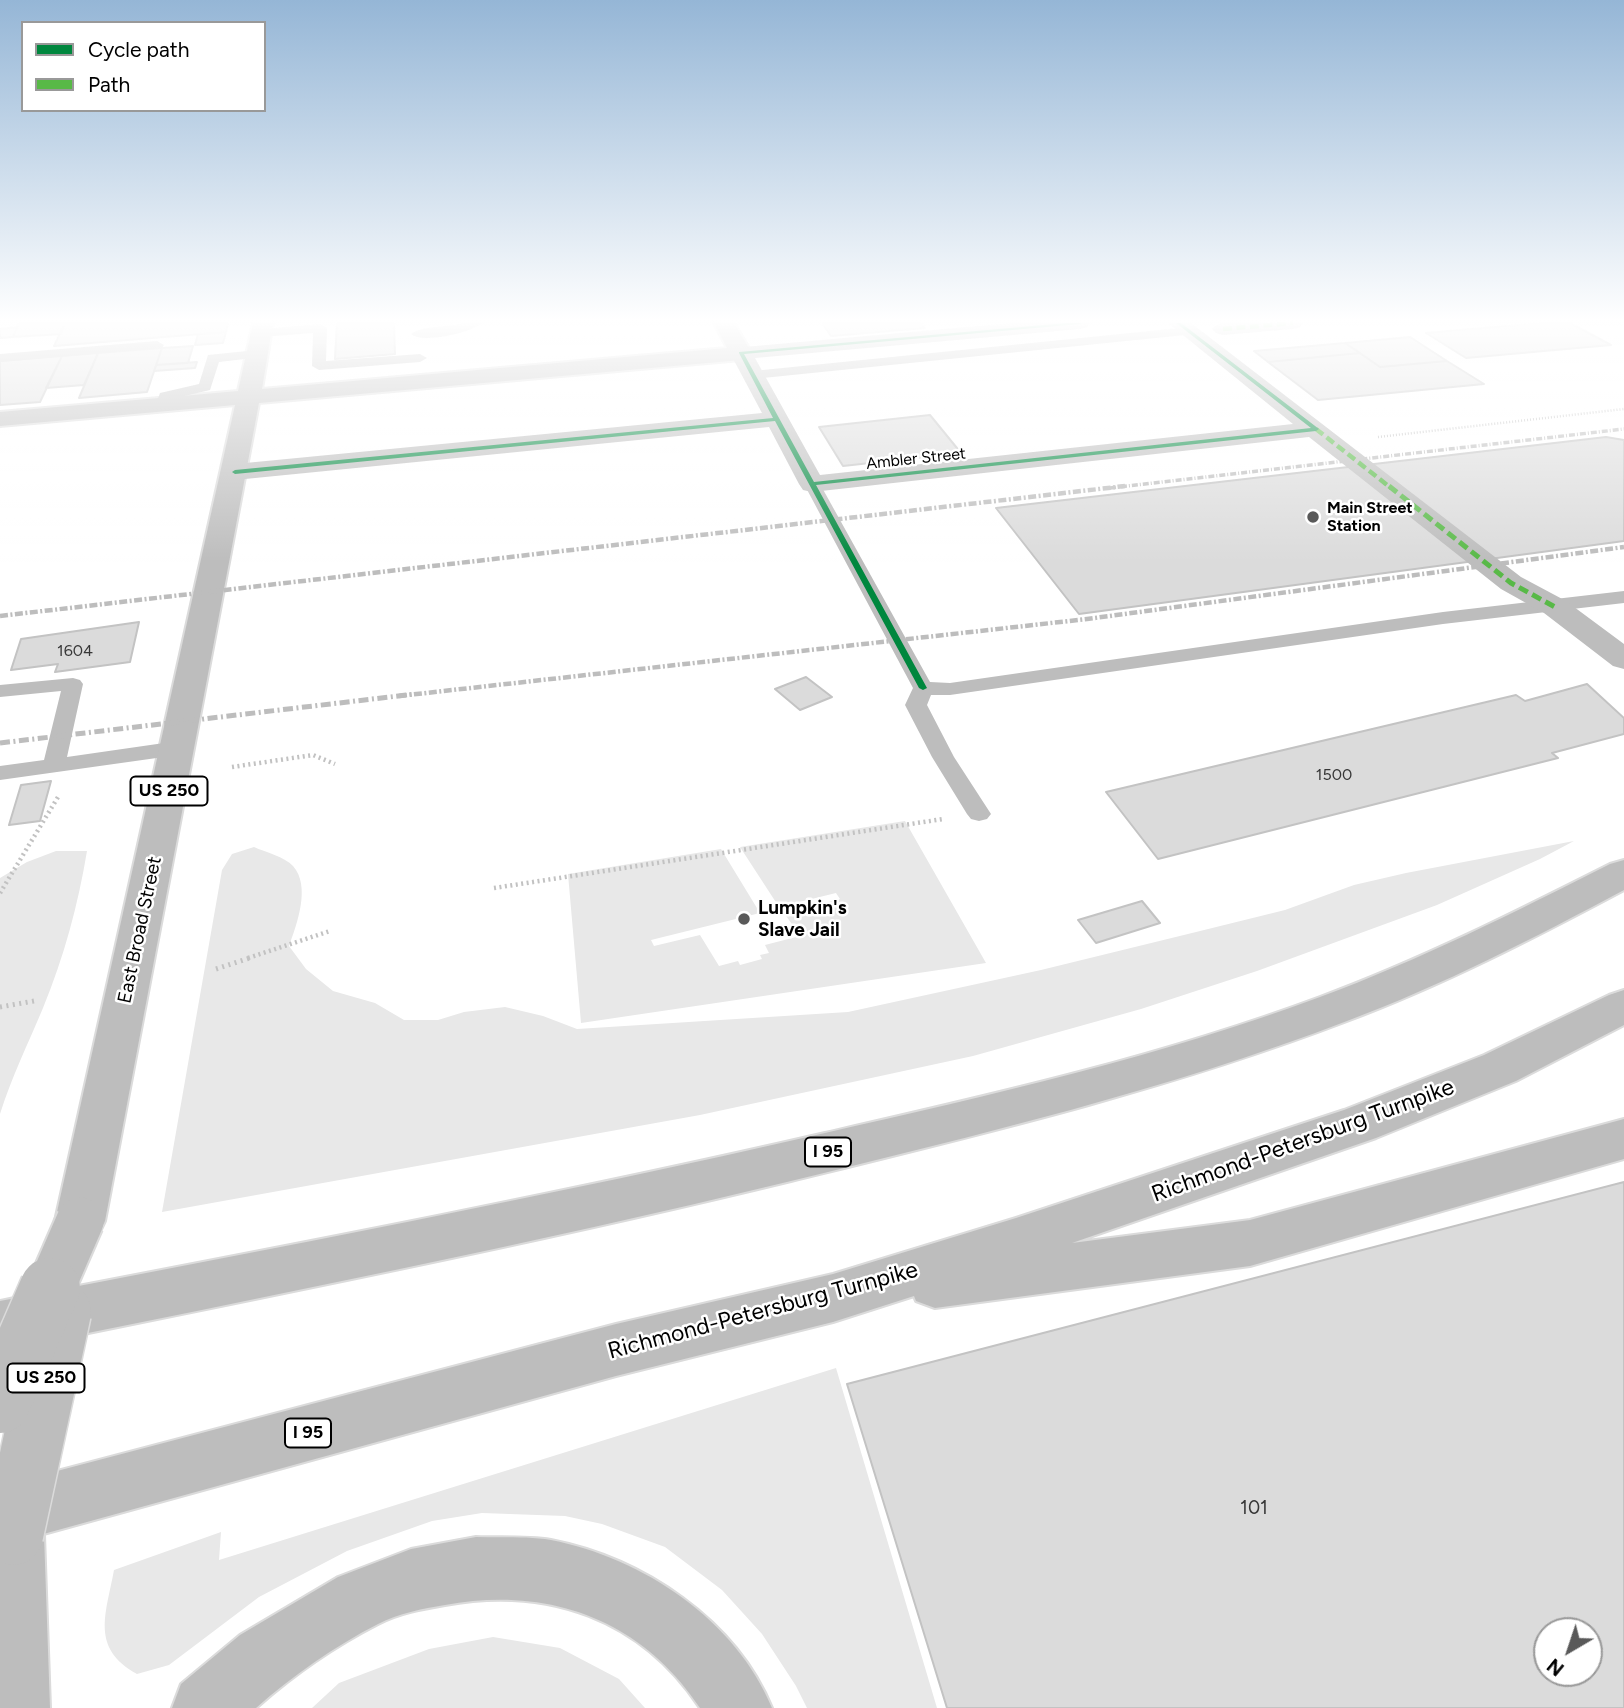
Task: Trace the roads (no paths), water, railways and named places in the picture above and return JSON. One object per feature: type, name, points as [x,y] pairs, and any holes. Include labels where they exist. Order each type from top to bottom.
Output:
[{"type":"main road","points":[[0,419],[177,403]]},
{"type":"main road","name":"East Broad Street","points":[[17,1708],[4,1539],[84,1203],[248,403]]},
{"type":"main road","points":[[768,403],[812,484]]},
{"type":"main road","points":[[1281,403],[1511,583],[1555,607],[1624,659]]},
{"type":"main road","points":[[235,472],[777,419]]},
{"type":"main road","name":"Ambler Street","points":[[812,484],[1323,436]]},
{"type":"main road","name":"I 95","points":[[0,1326],[393,1248],[703,1182],[1121,1079],[1235,1044],[1420,974],[1548,914],[1624,873]]},
{"type":"main road","name":"Richmond-Petersburg Turnpike","points":[[4,1539],[616,1350],[833,1298],[1178,1187],[1359,1124],[1500,1068],[1624,1006]]},
{"type":"main road","points":[[833,1298],[1251,1243],[1624,1139]]},
{"type":"main road","points":[[0,1403],[84,1203]]},
{"type":"main road","points":[[205,1708],[263,1657],[360,1599],[411,1580],[477,1568],[550,1571],[611,1590],[659,1619],[709,1664],[739,1708]]},
{"type":"lane","points":[[812,484],[923,688]]},
{"type":"lane","points":[[923,688],[950,689],[1443,618],[1624,597]]},
{"type":"lane","points":[[0,691],[73,684],[54,765]]},
{"type":"lane","points":[[923,688],[916,705],[943,757],[979,814]]},
{"type":"lane","points":[[0,773],[178,748]]},
{"type":"railway","points":[[1110,488],[1624,429]]},
{"type":"railway","points":[[0,616],[1125,486]]},
{"type":"railway","points":[[399,696],[1087,619],[1624,547]]},
{"type":"railway","points":[[0,743],[415,694]]},
{"type":"place","name":"Main Street Station","points":[[1313,517]]},
{"type":"place","name":"Lumpkin's Slave Jail","points":[[744,919]]}]
